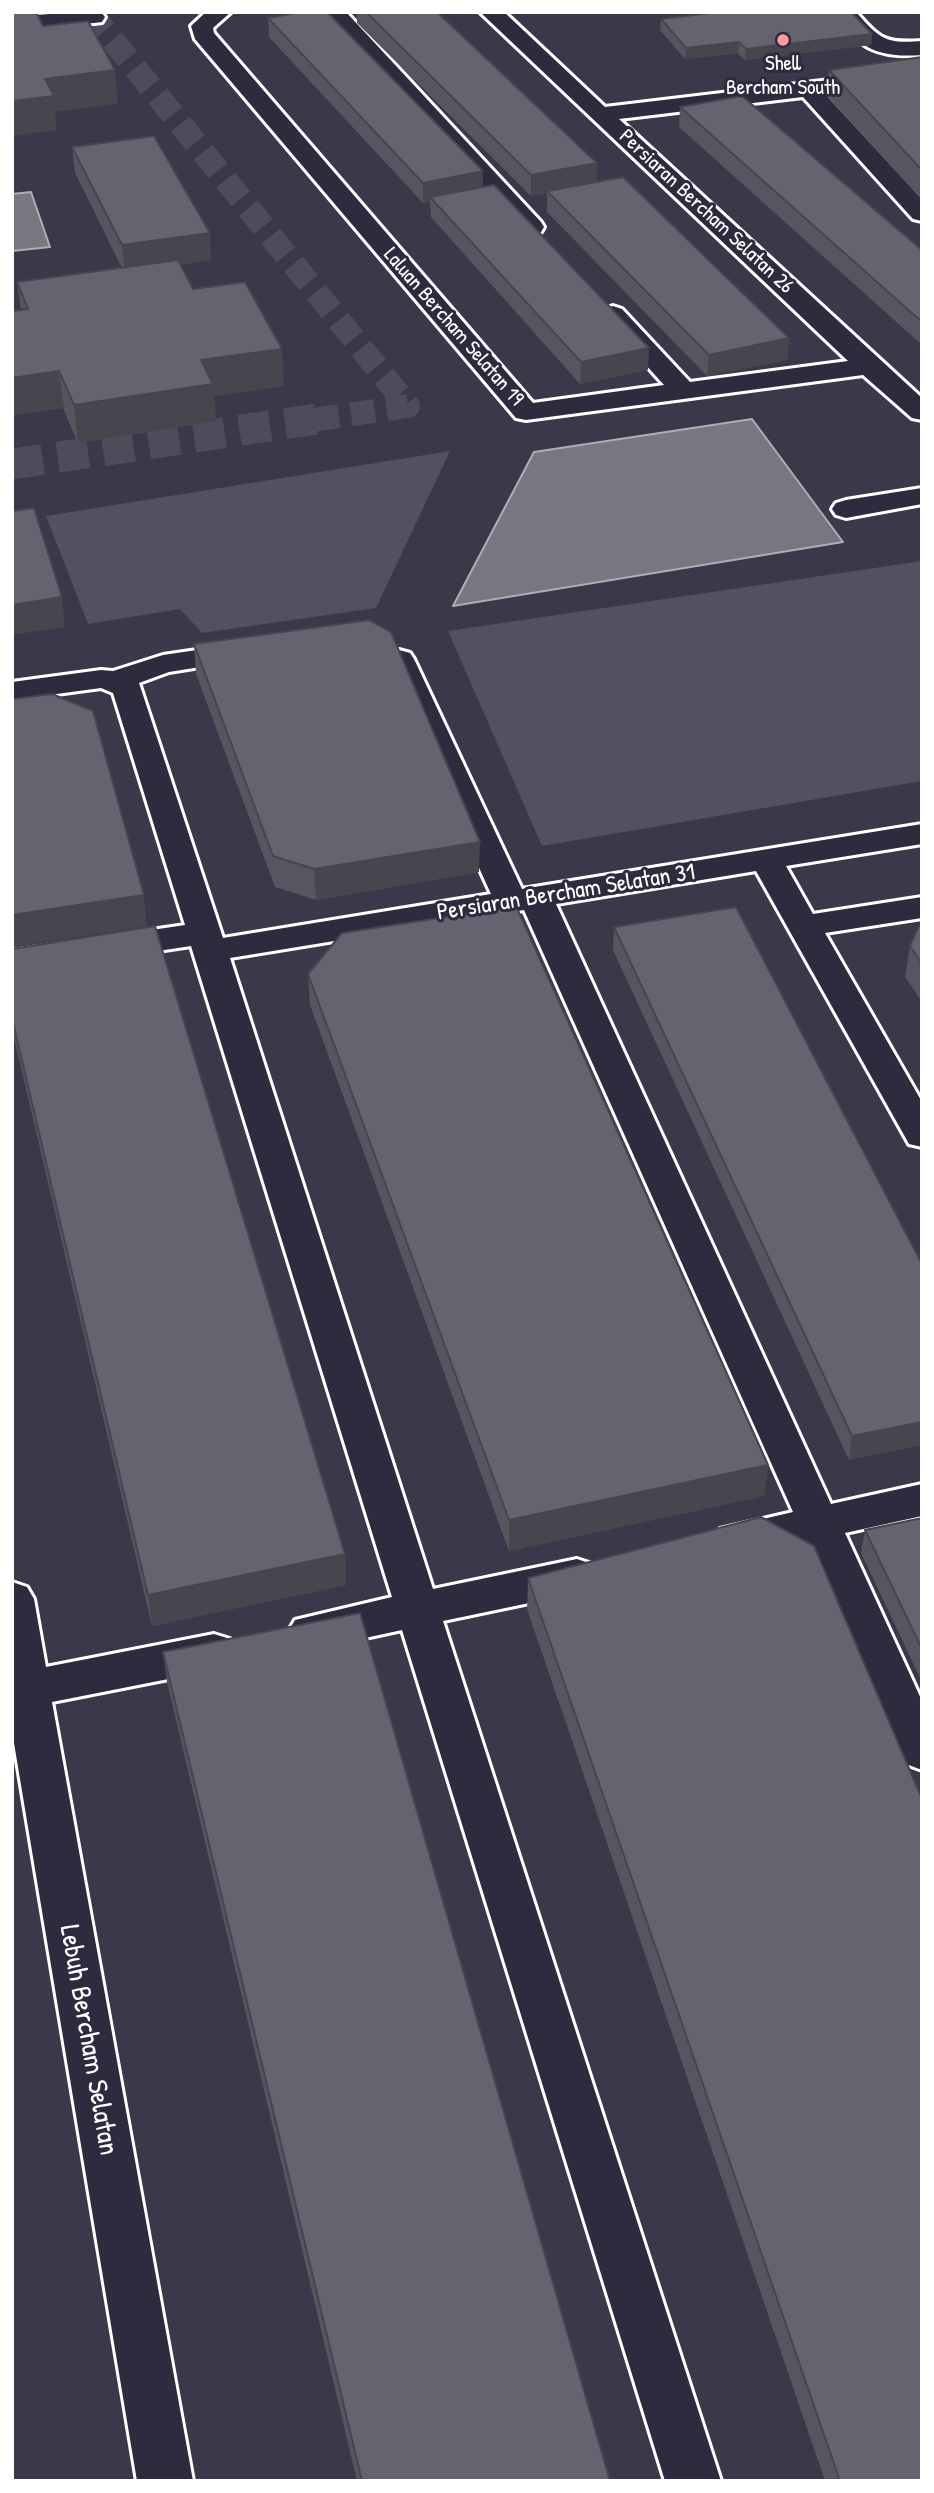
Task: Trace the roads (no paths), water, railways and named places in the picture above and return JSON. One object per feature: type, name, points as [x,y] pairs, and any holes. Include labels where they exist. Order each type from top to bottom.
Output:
[{"type":"street","points":[[334,12],[552,248]]},
{"type":"street","name":"Persiaran Bercham Selatan 26","points":[[491,12],[869,366],[922,412]]},
{"type":"street","points":[[844,12],[881,49],[922,48]]},
{"type":"street","points":[[12,24],[94,17]]},
{"type":"street","name":"Laluan Bercham Selatan 19","points":[[200,19],[203,34],[213,47],[526,412],[869,366]]},
{"type":"street","points":[[602,114],[922,76]]},
{"type":"street","points":[[808,89],[922,214]]},
{"type":"street","points":[[600,300],[685,392]]},
{"type":"street","points":[[846,509],[922,496]]},
{"type":"street","points":[[372,640],[391,649],[402,662],[523,900],[819,1523],[922,1751]]},
{"type":"street","points":[[115,681],[163,664],[272,648]]},
{"type":"street","points":[[12,691],[100,678],[115,681],[127,688],[693,2481]]},
{"type":"street","name":"Persiaran Bercham Selatan 31","points":[[12,962],[206,942],[523,900],[922,834]]},
{"type":"street","points":[[766,860],[920,1128]]},
{"type":"street","points":[[803,926],[922,908]]},
{"type":"street","points":[[699,1549],[922,1500]]},
{"type":"street","points":[[27,1689],[418,1610],[619,1566]]},
{"type":"street","name":"Lebuh Bercham Selatan","points":[[12,1599],[165,2481]]},
{"type":"tunnel","points":[[90,12],[408,406],[305,421]]},
{"type":"tunnel","points":[[12,464],[317,419]]},
{"type":"place","name":"Shell Bercham South","points":[[783,40]]}]
